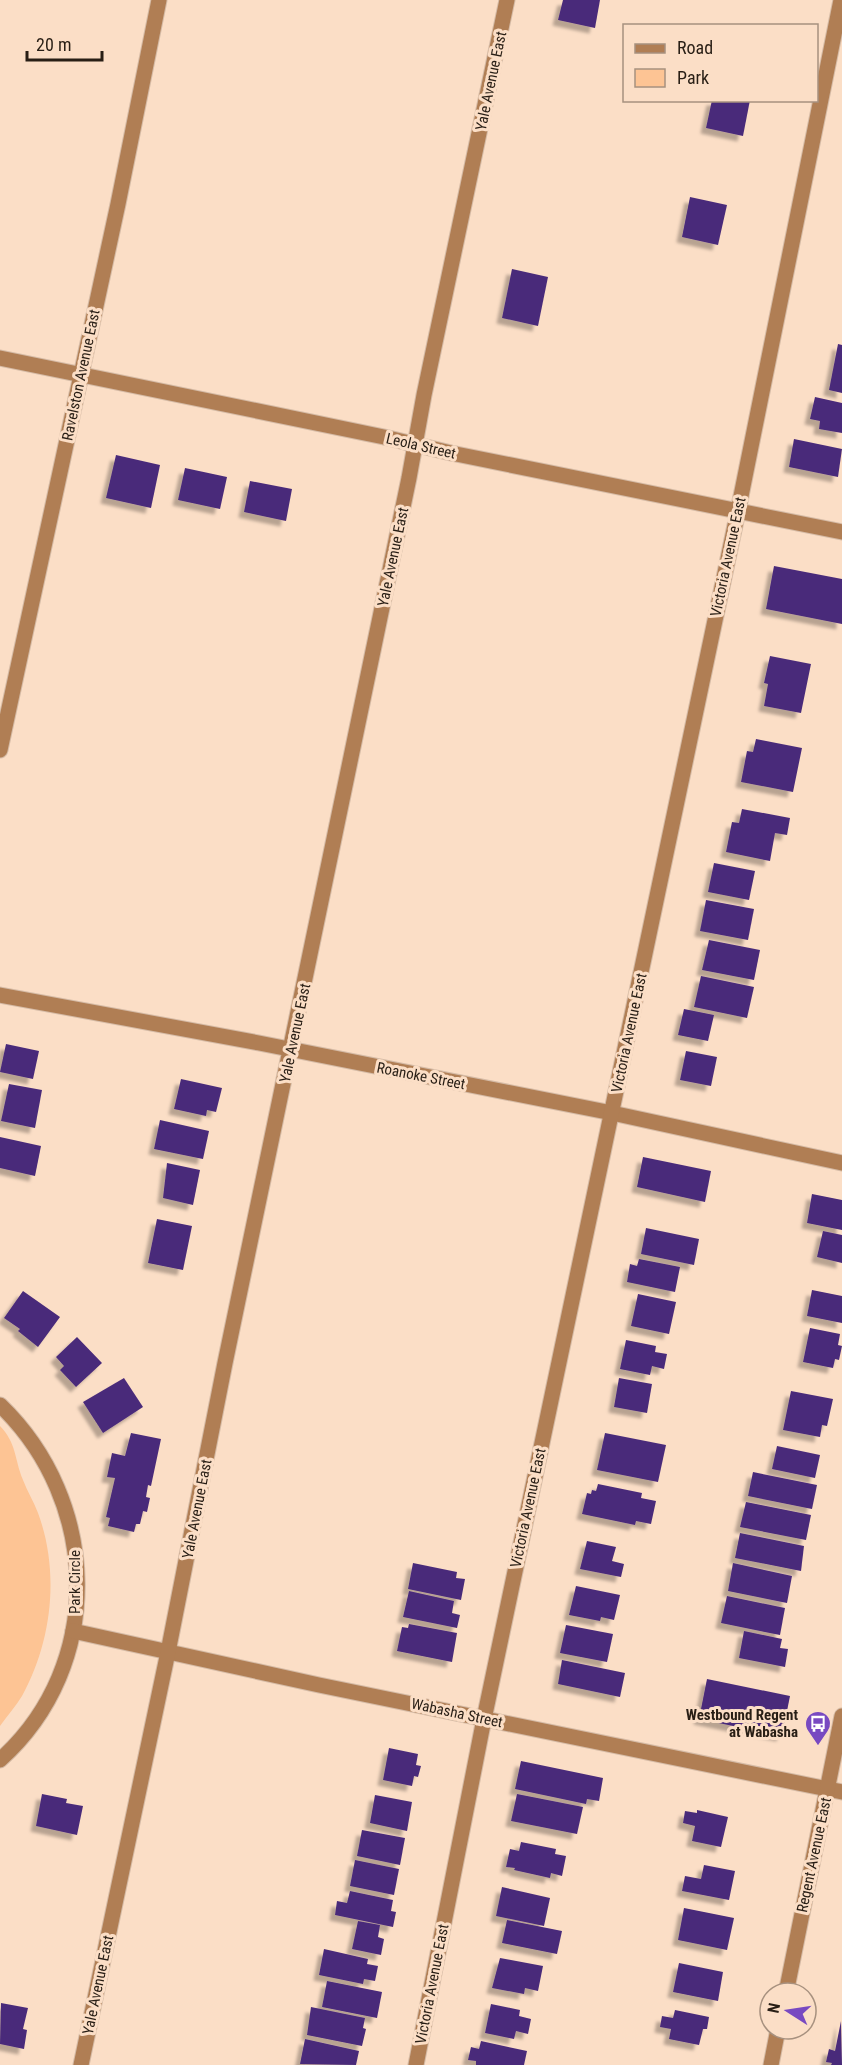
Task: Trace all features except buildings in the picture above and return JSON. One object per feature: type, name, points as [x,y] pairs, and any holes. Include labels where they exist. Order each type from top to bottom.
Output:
[{"type":"street","name":"Ravelston Avenue East","points":[[0,750],[159,0]]},
{"type":"street","name":"Yale Avenue East","points":[[81,2065],[507,0]]},
{"type":"street","name":"Victoria Avenue East","points":[[416,2065],[484,1719],[738,511],[841,0]]},
{"type":"street","name":"Leola Street","points":[[0,358],[842,532]]},
{"type":"street","name":"Roanoke Street","points":[[0,995],[612,1113],[842,1163]]},
{"type":"street","name":"Park Circle","points":[[0,1405],[24,1430],[57,1485],[65,1504],[75,1546],[78,1588],[73,1631],[59,1676],[49,1697],[22,1737],[0,1760]]},
{"type":"street","name":"Wabasha Street","points":[[73,1631],[484,1719],[835,1790]]},
{"type":"street","name":"Regent Avenue East","points":[[789,1981],[835,1790],[842,1716]]},
{"type":"street","points":[[771,2065],[776,2041]]},
{"type":"green space","points":[[0,1426],[10,1439],[23,1480],[38,1513],[45,1536],[51,1583],[50,1606],[40,1653],[22,1696],[0,1726]]},
{"type":"place","name":"Westbound Regent at Wabasha","points":[[818,1747]]}]
